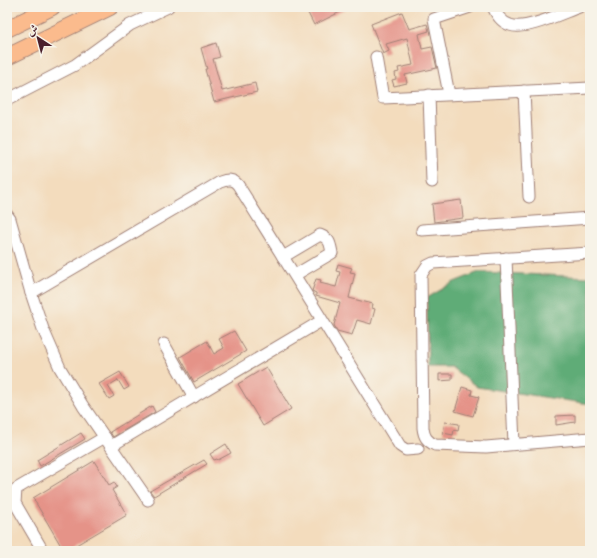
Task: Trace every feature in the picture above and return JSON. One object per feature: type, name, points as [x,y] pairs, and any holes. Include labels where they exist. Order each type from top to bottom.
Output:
[{"type":"highway","points":[[7,24],[43,7]]},
{"type":"highway","points":[[7,29],[52,7]]},
{"type":"highway","points":[[7,57],[110,7]]},
{"type":"street","points":[[7,100],[74,65],[130,26],[168,7]]},
{"type":"street","points":[[449,94],[434,20],[470,7]]},
{"type":"street","points":[[493,7],[497,15],[511,26],[531,25],[576,7]]},
{"type":"street","points":[[500,7],[503,21]]},
{"type":"street","points":[[376,58],[383,98],[590,88]]},
{"type":"street","points":[[524,91],[529,197]]},
{"type":"street","points":[[429,95],[432,182]]},
{"type":"street","points":[[32,293],[220,182],[227,180],[234,181],[284,257],[321,321],[400,446],[404,450],[418,449]]},
{"type":"street","points":[[7,215],[10,220],[43,329],[60,368],[83,406],[148,500]]},
{"type":"street","points":[[422,230],[590,218]]},
{"type":"street","points":[[284,257],[320,235],[326,238],[330,244],[332,253],[295,275]]},
{"type":"street","points":[[590,253],[433,263],[427,266],[421,275],[424,437],[435,445],[486,447],[590,438]]},
{"type":"street","points":[[506,258],[514,444]]},
{"type":"street","points":[[44,551],[15,503],[16,489],[194,397],[321,321]]},
{"type":"street","points":[[164,344],[194,397]]},
{"type":"green space","points":[[479,272],[590,277],[590,404],[477,387],[451,367],[428,367],[427,298],[454,282]]},
{"type":"building","points":[[305,7],[350,7],[314,25]]},
{"type":"building","points":[[402,12],[409,29],[427,24],[429,31],[419,34],[422,49],[432,47],[437,68],[405,75],[407,83],[394,86],[392,80],[396,79],[395,73],[399,72],[398,68],[413,65],[407,38],[386,44],[389,51],[383,54],[371,24]]},
{"type":"building","points":[[216,43],[220,57],[213,59],[222,91],[255,83],[257,92],[214,102],[201,48]]},
{"type":"building","points":[[461,200],[463,218],[434,222],[432,204]]},
{"type":"building","points":[[338,264],[352,268],[350,272],[355,273],[349,298],[373,304],[372,308],[375,309],[371,324],[357,320],[352,335],[337,331],[334,325],[340,303],[316,296],[316,293],[312,291],[316,279],[321,280],[320,283],[336,287],[340,272],[336,271]]},
{"type":"building","points":[[234,331],[246,351],[194,382],[180,357],[207,341],[214,354],[224,348],[219,339]]},
{"type":"building","points":[[266,367],[291,409],[263,426],[238,384]]},
{"type":"building","points":[[120,372],[129,387],[124,390],[118,380],[108,386],[114,396],[109,399],[99,384]]},
{"type":"building","points":[[439,374],[452,374],[452,380],[439,381]]},
{"type":"building","points":[[462,387],[472,390],[471,395],[479,397],[473,416],[455,411]]},
{"type":"building","points":[[152,406],[155,412],[113,437],[110,432]]},
{"type":"building","points":[[575,415],[575,422],[556,425],[556,416]]},
{"type":"building","points":[[445,422],[459,424],[458,431],[454,430],[453,435],[443,433]]},
{"type":"building","points":[[81,433],[85,439],[40,466],[37,460]]},
{"type":"building","points":[[226,444],[231,453],[218,460],[214,460],[210,454]]},
{"type":"building","points":[[204,460],[207,464],[154,496],[150,491]]},
{"type":"building","points":[[94,461],[109,485],[114,482],[117,487],[112,490],[127,515],[64,551],[33,498]]}]
